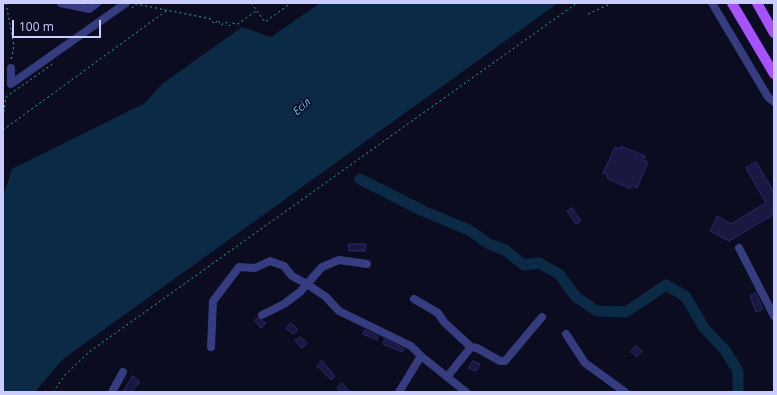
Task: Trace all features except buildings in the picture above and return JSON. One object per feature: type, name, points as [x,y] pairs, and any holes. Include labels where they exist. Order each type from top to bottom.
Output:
[{"type":"main road","points":[[732,3],[774,74]]},
{"type":"main road","points":[[756,3],[774,33]]},
{"type":"street","points":[[61,3],[89,9],[97,3]]},
{"type":"street","points":[[712,3],[768,97],[774,102]]},
{"type":"street","points":[[11,64],[11,84],[128,6]]},
{"type":"street","points":[[739,248],[774,316]]},
{"type":"street","points":[[262,315],[284,304],[300,292],[322,267],[339,260],[368,264]]},
{"type":"street","points":[[211,347],[214,301],[239,267],[255,268],[270,261],[284,266],[292,276],[326,297],[339,311],[374,330],[396,338],[411,346],[421,356],[466,392]]},
{"type":"street","points":[[414,299],[438,313],[444,322],[471,347],[477,348],[500,361],[505,361],[542,317]]},
{"type":"street","points":[[566,334],[585,363],[625,392]]},
{"type":"street","points":[[447,377],[471,347]]},
{"type":"street","points":[[400,392],[421,356]]},
{"type":"street","points":[[112,392],[123,372]]},
{"type":"path","points":[[6,3],[14,46],[11,64]]},
{"type":"path","points":[[251,3],[265,22],[291,3]]},
{"type":"path","points":[[52,392],[65,375],[89,352],[577,3]]},
{"type":"path","points":[[588,14],[612,3]]},
{"type":"path","points":[[128,6],[136,4],[210,19],[214,24],[218,20],[221,25],[226,22],[228,26],[232,23],[238,24],[256,10]]},
{"type":"path","points":[[3,130],[167,11]]},
{"type":"path","points":[[3,117],[6,97],[55,62]]},
{"type":"water","name":"Есіл","points":[[320,3],[558,3],[63,359],[35,392],[3,392],[3,196],[12,169],[145,103],[162,84],[242,27],[271,37]]},
{"type":"waterway","points":[[360,179],[423,211],[469,230],[489,244],[505,250],[524,265],[539,263],[559,274],[576,297],[597,311],[626,312],[666,285],[686,297],[704,328],[725,350],[738,371],[738,392]]}]
